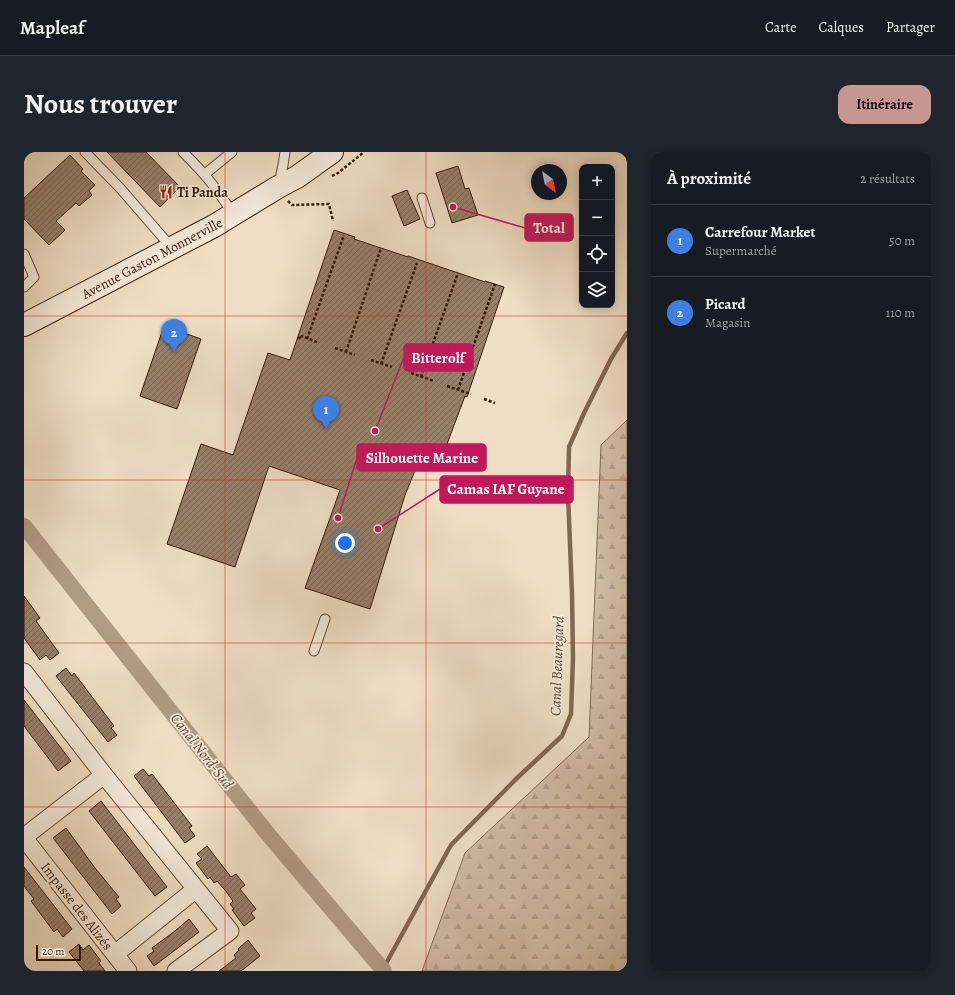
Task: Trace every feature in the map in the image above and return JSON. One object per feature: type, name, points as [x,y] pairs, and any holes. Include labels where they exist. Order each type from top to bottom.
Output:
[{"type":"main road","name":"Avenue Gaston Monnerville","points":[[278,187],[311,152]]},
{"type":"main road","name":"Avenue Gaston Monnerville","points":[[24,324],[214,226],[278,187],[298,177],[332,152]]},
{"type":"street","points":[[24,672],[104,775],[230,931],[176,971]]},
{"type":"street","name":"Impasse des Alizés","points":[[104,775],[24,837],[128,971]]},
{"type":"street","name":"Impasse des Alizés","points":[[115,954],[196,889]]},
{"type":"lane","points":[[85,152],[120,188],[172,248]]},
{"type":"lane","points":[[183,152],[205,174],[226,202],[233,215]]},
{"type":"lane","points":[[205,174],[232,152]]},
{"type":"lane","points":[[278,187],[285,152]]},
{"type":"lane","points":[[422,198],[430,223]]},
{"type":"lane","points":[[24,254],[34,277],[24,287]]},
{"type":"lane","points":[[314,651],[325,619]]},
{"type":"path","points":[[278,187],[292,205],[330,204],[333,222]]},
{"type":"path","points":[[307,339],[344,235]]},
{"type":"path","points":[[346,352],[381,248]]},
{"type":"path","points":[[381,364],[417,263]]},
{"type":"path","points":[[422,377],[458,273]]},
{"type":"path","points":[[458,390],[496,284]]},
{"type":"path","points":[[298,337],[301,339],[302,336],[319,343]]},
{"type":"path","points":[[335,348],[355,355]]},
{"type":"path","points":[[371,360],[392,367]]},
{"type":"path","points":[[411,373],[434,381]]},
{"type":"path","points":[[447,386],[471,394]]},
{"type":"path","points":[[484,399],[495,403]]},
{"type":"green space","points":[[627,420],[627,971],[422,971],[465,853],[589,737],[601,445]]},
{"type":"building","points":[[107,152],[146,152],[180,187],[160,207]]},
{"type":"building","points":[[70,155],[83,169],[81,171],[95,185],[89,191],[92,195],[79,206],[76,203],[56,221],[65,230],[49,245],[24,219],[24,198]]},
{"type":"building","points":[[458,166],[465,189],[469,188],[478,215],[452,223],[436,173]]},
{"type":"building","points":[[407,190],[420,219],[404,226],[392,196]]},
{"type":"building","points":[[334,230],[355,237],[354,239],[504,287],[467,397],[465,396],[444,452],[426,444],[405,495],[370,609],[305,588],[340,490],[269,466],[235,567],[167,544],[201,444],[233,455],[268,353],[290,360]]},
{"type":"building","points":[[164,326],[201,339],[177,409],[140,396]]},
{"type":"building","points":[[24,596],[40,618],[36,621],[59,653],[50,660],[46,655],[40,660],[24,638]]},
{"type":"building","points":[[66,668],[72,676],[74,673],[114,726],[111,728],[117,735],[108,742],[56,676]]},
{"type":"building","points":[[24,700],[71,761],[58,771],[24,726]]},
{"type":"building","points":[[143,769],[149,776],[152,774],[192,826],[189,828],[195,836],[185,843],[134,776]]},
{"type":"building","points":[[101,801],[167,887],[155,896],[89,811]]},
{"type":"building","points":[[66,828],[95,868],[119,897],[116,899],[121,906],[112,914],[53,838]]},
{"type":"building","points":[[207,846],[231,877],[236,874],[245,885],[240,889],[256,909],[251,913],[255,918],[244,926],[232,910],[234,909],[230,904],[233,901],[225,890],[217,881],[214,883],[210,877],[208,879],[196,863],[202,859],[197,854]]},
{"type":"building","points":[[24,867],[72,929],[63,937],[57,929],[54,932],[31,901],[34,899],[24,886]]},
{"type":"building","points":[[189,919],[199,932],[154,966],[147,956],[154,951],[152,948]]},
{"type":"building","points":[[248,940],[260,956],[241,971],[219,971],[236,958],[234,955],[239,950],[238,949]]},
{"type":"building","points":[[79,944],[83,950],[89,945],[101,961],[99,963],[105,971],[84,971],[69,952]]},
{"type":"waterway","name":"Canal Beauregard","points":[[381,971],[451,845],[516,779],[562,736],[571,714],[573,658],[568,494],[569,447],[611,359],[627,333]]},
{"type":"waterway","name":"Canal Nord-Sud","points":[[24,526],[267,833],[384,971]]},
{"type":"place","name":"Ti Panda","points":[[166,192]]},
{"type":"place","name":"Total","points":[[453,207]]},
{"type":"place","name":"Picard","points":[[174,352]]},
{"type":"place","name":"Carrefour Market","points":[[326,429]]},
{"type":"place","name":"Bitterolf","points":[[375,431]]},
{"type":"place","name":"Silhouette Marine","points":[[338,518]]},
{"type":"place","name":"Camas IAF Guyane","points":[[378,529]]}]
